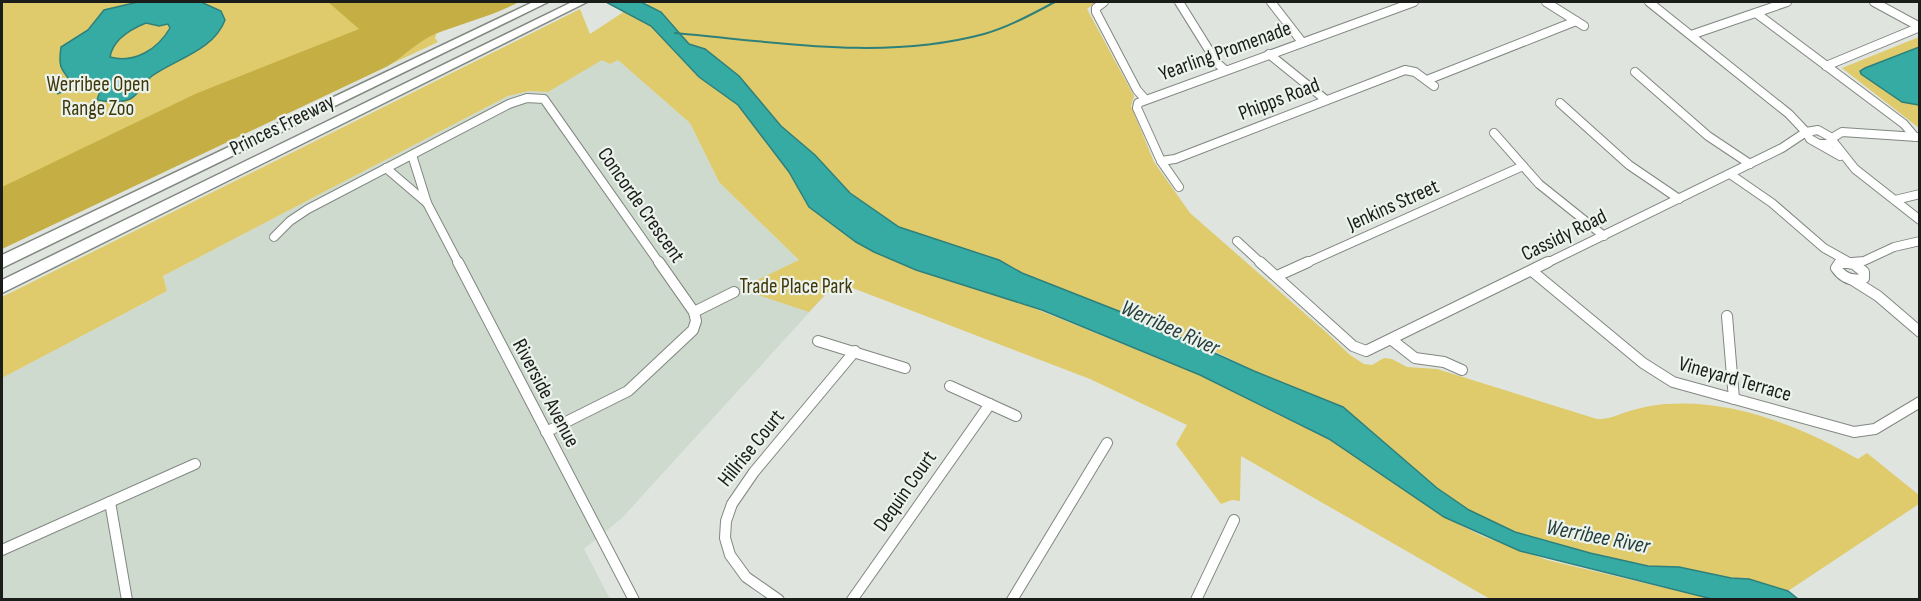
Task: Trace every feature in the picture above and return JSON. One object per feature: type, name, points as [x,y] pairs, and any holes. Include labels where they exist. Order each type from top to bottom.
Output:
[{"type":"highway","name":"Princes Freeway","points":[[2,262],[542,2]]},
{"type":"highway","name":"Princes Freeway","points":[[2,287],[581,2]]},
{"type":"street","points":[[1104,2],[1096,8],[1096,12],[1137,90],[1145,99]]},
{"type":"street","points":[[1179,2],[1217,63],[1225,70]]},
{"type":"street","points":[[1271,2],[1302,42]]},
{"type":"street","name":"Yearling Promenade","points":[[1179,187],[1161,161],[1137,108],[1138,103],[1414,2]]},
{"type":"street","points":[[1546,2],[1584,26]]},
{"type":"street","points":[[1649,2],[1789,114],[1810,139],[1845,159],[1920,220]]},
{"type":"street","points":[[1691,35],[1787,2]]},
{"type":"street","points":[[1874,2],[1920,27]]},
{"type":"street","points":[[1756,13],[1904,124],[1917,137]]},
{"type":"street","points":[[1434,86],[1427,80],[1576,21]]},
{"type":"street","points":[[1826,66],[1920,27]]},
{"type":"street","points":[[1269,54],[1326,100]]},
{"type":"street","name":"Phipps Road","points":[[1161,161],[1175,159],[1410,70],[1427,80]]},
{"type":"street","points":[[1635,72],[1708,136],[1750,164]]},
{"type":"street","name":"Concorde Crescent","points":[[274,237],[290,221],[308,209],[517,101],[527,98],[544,99],[694,312]]},
{"type":"street","points":[[1560,103],[1629,165],[1679,199]]},
{"type":"street","points":[[1789,114],[1832,139],[1845,159]]},
{"type":"street","points":[[1817,130],[1844,129],[1917,137]]},
{"type":"street","name":"Cassidy Road","points":[[1277,276],[1353,346],[1362,351],[1371,350],[1782,148],[1806,132],[1817,130]]},
{"type":"street","name":"Cassidy Road","points":[[1782,148],[1805,142],[1829,144],[1842,132],[1856,132]]},
{"type":"street","points":[[1494,133],[1539,184],[1604,236]]},
{"type":"street","name":"Riverside Avenue","points":[[412,155],[427,203],[634,600]]},
{"type":"street","name":"Jenkins Street","points":[[1277,276],[1523,166]]},
{"type":"street","name":"Riverside Avenue","points":[[387,168],[427,203]]},
{"type":"street","points":[[1730,174],[1772,202],[1824,248],[1861,268],[1878,296]]},
{"type":"street","points":[[1894,200],[1920,194]]},
{"type":"street","points":[[1237,241],[1277,276]]},
{"type":"street","points":[[1836,266],[1840,262],[1849,263],[1872,258],[1894,247],[1920,241]]},
{"type":"street","points":[[1824,248],[1840,274],[1878,296],[1920,332]]},
{"type":"street","points":[[1851,279],[1861,280],[1872,258]]},
{"type":"street","name":"Vineyard Terrace","points":[[1532,271],[1659,374],[1673,382],[1854,432],[1875,429],[1920,402]]},
{"type":"street","points":[[546,432],[620,396],[637,384],[693,330],[696,321],[694,312],[734,292]]},
{"type":"street","points":[[1727,316],[1734,399]]},
{"type":"street","points":[[1392,340],[1415,358],[1443,362],[1462,370]]},
{"type":"street","points":[[818,341],[905,368]]},
{"type":"street","name":"Hillrise Court","points":[[780,600],[748,580],[732,559],[725,539],[729,508],[740,488],[855,351]]},
{"type":"street","points":[[950,386],[1016,416]]},
{"type":"street","name":"Dequin Court","points":[[852,600],[990,404]]},
{"type":"street","points":[[1012,600],[1107,443]]},
{"type":"street","points":[[2,550],[195,464]]},
{"type":"street","points":[[110,502],[128,600]]},
{"type":"street","points":[[1196,600],[1234,520]]},
{"type":"shaded area","points":[[328,2],[519,2],[435,34],[388,66],[2,249],[2,187],[195,94],[359,29]]},
{"type":"shaded area","points":[[602,59],[610,64],[618,60],[690,123],[719,182],[804,265],[837,282],[622,518],[584,549],[610,599],[2,600],[2,378],[167,291],[163,276],[508,96],[529,91],[548,92]]},
{"type":"green space","name":"Werribee Open Range Zoo","points":[[2,2],[490,2],[437,32],[435,38],[438,42],[2,247]]},
{"type":"green space","points":[[650,2],[1096,2],[1087,9],[1134,96],[1131,106],[1154,162],[1190,213],[1350,355],[1364,364],[1372,365],[1384,358],[1392,359],[1407,367],[1437,369],[1597,419],[1665,404],[1716,406],[1765,417],[1813,436],[1858,459],[1867,453],[1919,495],[1919,504],[1788,591],[1749,579],[1731,578],[1679,567],[1648,566],[1515,532],[1469,510],[1437,488],[1364,424],[1218,353],[1144,321],[1022,273],[999,260],[899,227],[850,193],[815,155],[781,126],[739,76],[705,49],[689,44],[661,12],[644,5]]},
{"type":"green space","name":"Trade Place Park","points":[[580,9],[590,34],[625,11],[651,26],[699,77],[738,105],[789,172],[809,207],[856,242],[916,270],[1011,299],[1200,375],[1329,439],[1444,517],[1482,536],[1547,560],[1712,599],[1490,599],[1241,456],[1240,501],[1232,500],[1221,504],[1176,444],[1187,425],[1090,379],[837,282],[809,312],[758,295],[749,284],[799,260],[719,182],[690,123],[618,60],[610,64],[602,60],[548,92],[529,91],[508,96],[163,276],[167,291],[2,378],[2,297]]},
{"type":"green space","points":[[1919,37],[1919,128],[1842,68]]},
{"type":"water","points":[[138,2],[201,2],[221,11],[225,20],[212,39],[193,53],[152,76],[130,99],[114,102],[97,100],[100,91],[78,85],[57,94],[73,84],[61,68],[61,47],[88,30],[104,10]],"holes":[[[146,23],[159,26],[168,24],[170,28],[152,48],[128,58],[110,57],[115,45],[129,32]]]},
{"type":"water","name":"Werribee River","points":[[606,2],[641,2],[661,12],[689,44],[705,49],[739,76],[781,126],[815,155],[850,193],[899,227],[999,260],[1022,273],[1144,321],[1254,371],[1343,407],[1437,488],[1469,510],[1515,532],[1648,566],[1679,567],[1731,578],[1749,579],[1788,591],[1798,599],[1712,599],[1520,551],[1444,517],[1329,439],[1200,375],[1042,310],[916,270],[874,252],[856,242],[809,207],[789,172],[738,105],[699,77],[651,26]]},
{"type":"water","points":[[1919,47],[1919,105],[1902,102],[1861,74],[1860,71],[1865,68]]},
{"type":"waterway","points":[[675,33],[830,47],[908,46],[946,42],[984,34],[1011,24],[1055,2]]}]
